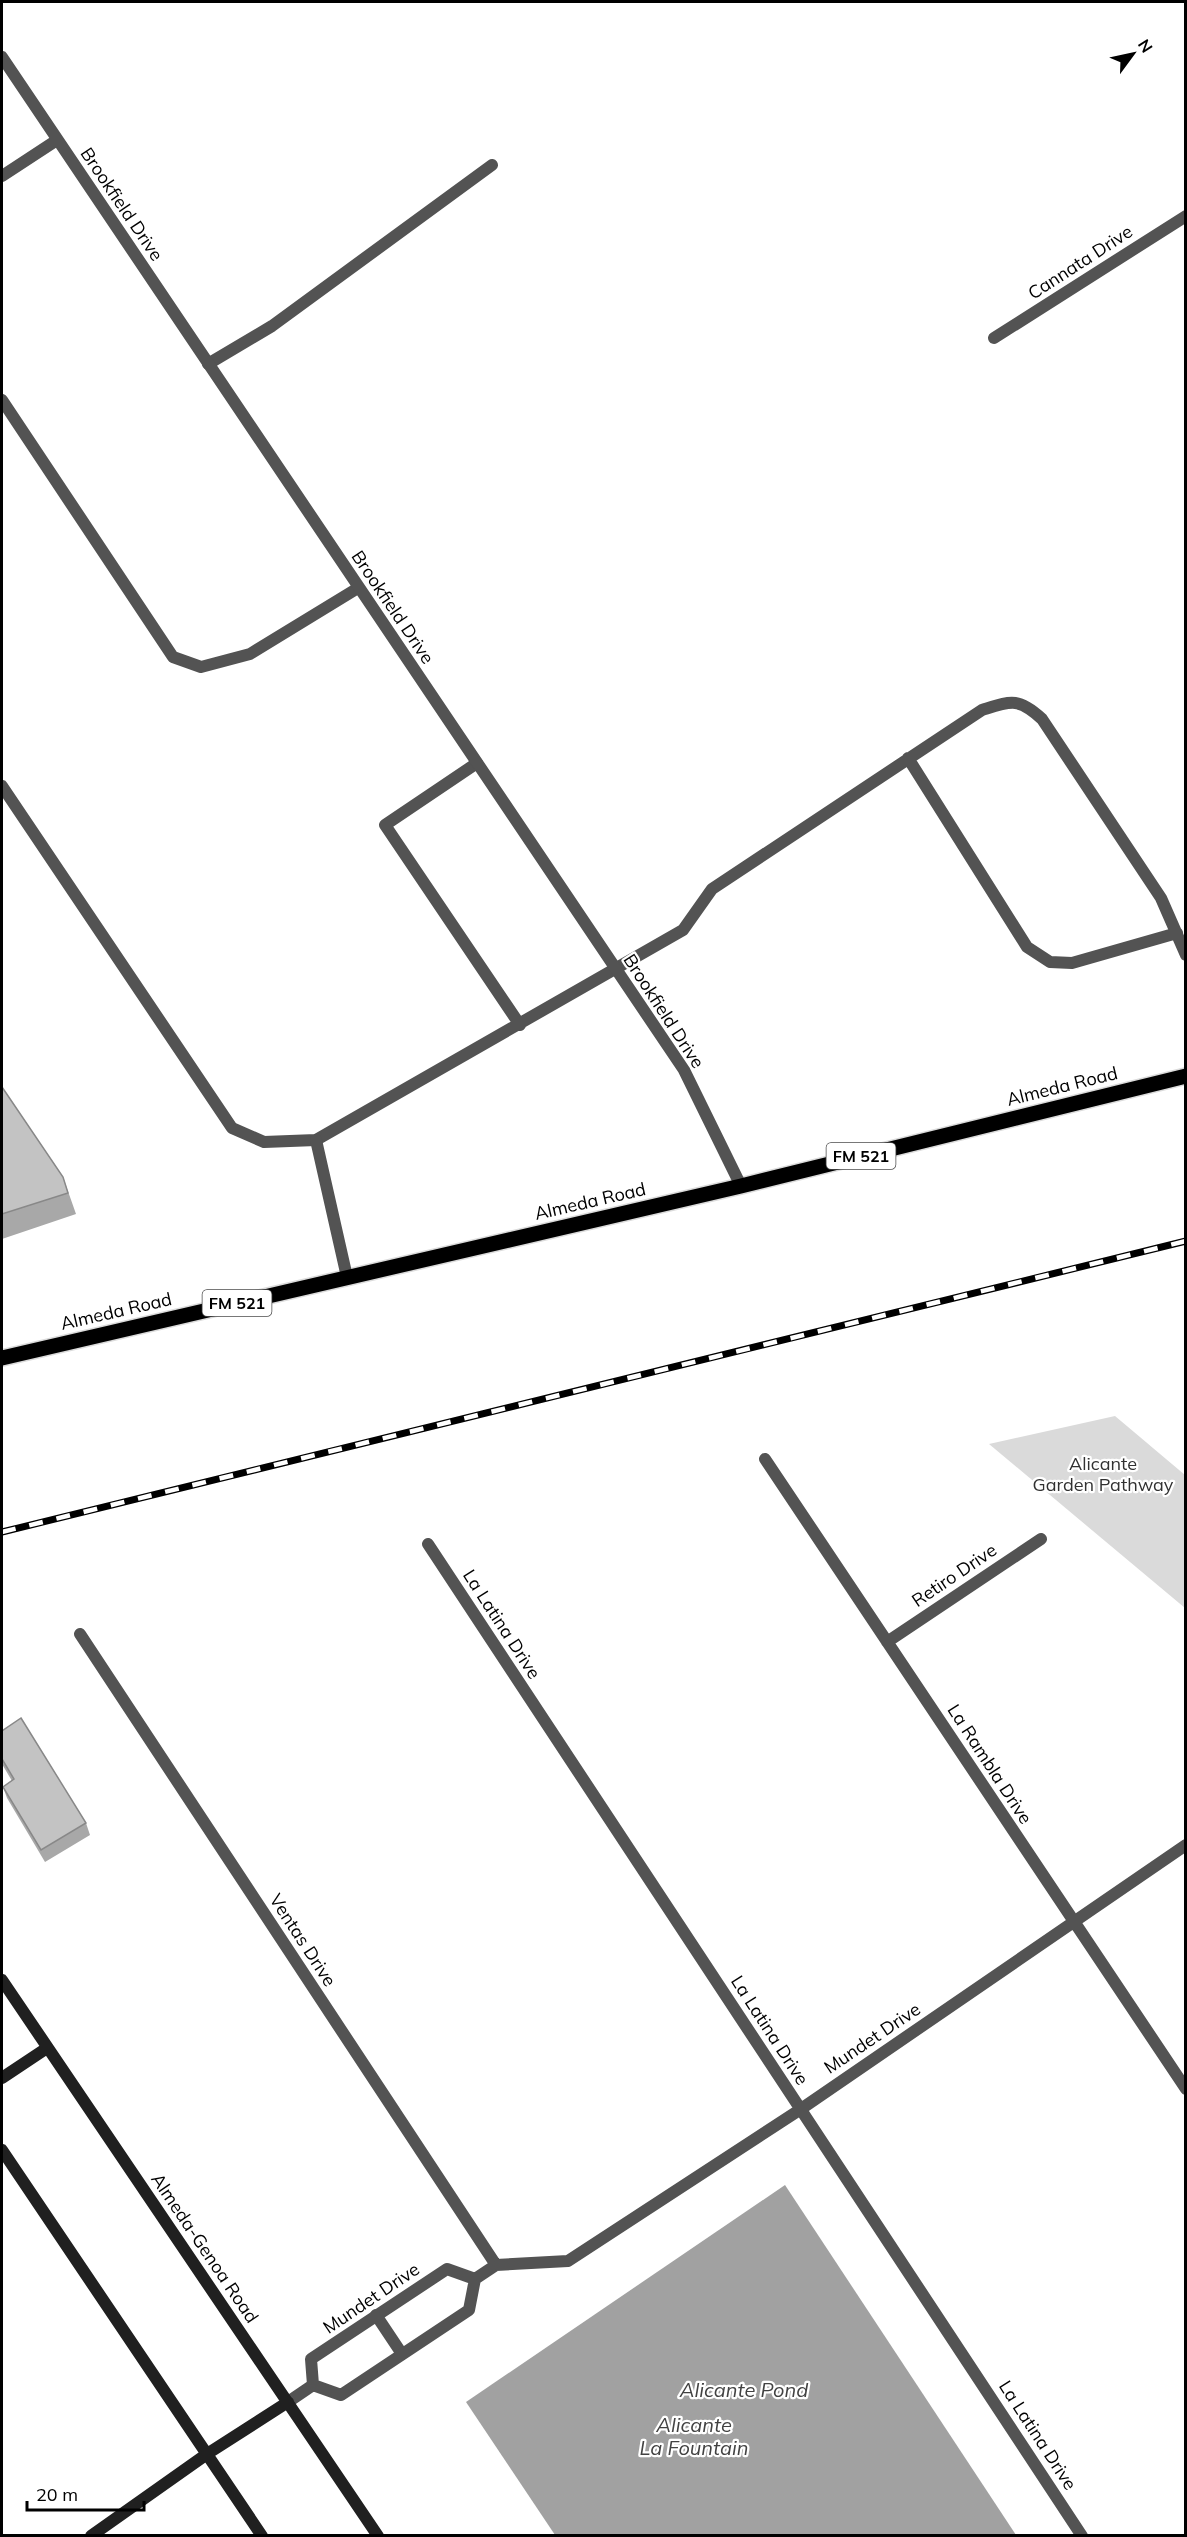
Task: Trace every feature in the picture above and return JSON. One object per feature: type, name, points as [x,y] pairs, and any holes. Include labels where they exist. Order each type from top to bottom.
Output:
[{"type":"main road","name":"Almeda Road","points":[[2,1358],[741,1186],[1185,1076]]},
{"type":"main road","name":"Almeda-Genoa Road","points":[[2,1980],[378,2535]]},
{"type":"main road","points":[[2,2079],[47,2048]]},
{"type":"main road","points":[[2,2150],[262,2535]]},
{"type":"main road","points":[[91,2535],[207,2454],[288,2402]]},
{"type":"street","name":"Brookfield Drive","points":[[2,57],[684,1070],[741,1186]]},
{"type":"street","points":[[2,176],[57,140]]},
{"type":"street","points":[[208,364],[272,326],[492,165]]},
{"type":"street","name":"Cannata Drive","points":[[994,338],[1185,216]]},
{"type":"street","points":[[2,400],[173,657],[201,667],[250,654],[358,588]]},
{"type":"street","points":[[2,786],[232,1128],[264,1142],[316,1140],[617,970],[683,930],[712,889],[982,710],[1007,702],[1027,705],[1042,719],[1161,898],[1185,955]]},
{"type":"street","points":[[908,758],[1027,947],[1050,962],[1072,963],[1177,933]]},
{"type":"street","points":[[477,763],[385,825],[520,1025]]},
{"type":"street","points":[[316,1140],[347,1277]]},
{"type":"street","name":"La Rambla Drive","points":[[765,1459],[1185,2089]]},
{"type":"street","name":"Retiro Drive","points":[[887,1641],[1041,1539]]},
{"type":"street","name":"La Latina Drive","points":[[428,1544],[1082,2535]]},
{"type":"street","name":"Ventas Drive","points":[[80,1634],[496,2265]]},
{"type":"street","name":"Mundet Drive","points":[[313,2385],[311,2359],[447,2269],[475,2279],[496,2265],[568,2260],[801,2109],[1185,1845]]},
{"type":"street","points":[[288,2402],[313,2385],[341,2396],[469,2310],[475,2279]]},
{"type":"street","points":[[376,2315],[402,2354]]},
{"type":"green space","name":"Alicante Garden Pathway","points":[[1115,1416],[1185,1475],[1185,1608],[989,1444]]},
{"type":"water","name":"Alicante Pond","points":[[785,2185],[1016,2535],[555,2535],[466,2402]]},
{"type":"building","points":[[2,1087],[63,1177],[68,1193],[2,1214]]},
{"type":"building","points":[[21,1718],[86,1823],[41,1850],[3,1787],[14,1779],[2,1759],[2,1731]]},
{"type":"railway","points":[[2,1532],[1186,1241]]},
{"type":"water label","name":"Alicante La Fountain","points":[[694,2436]]}]
